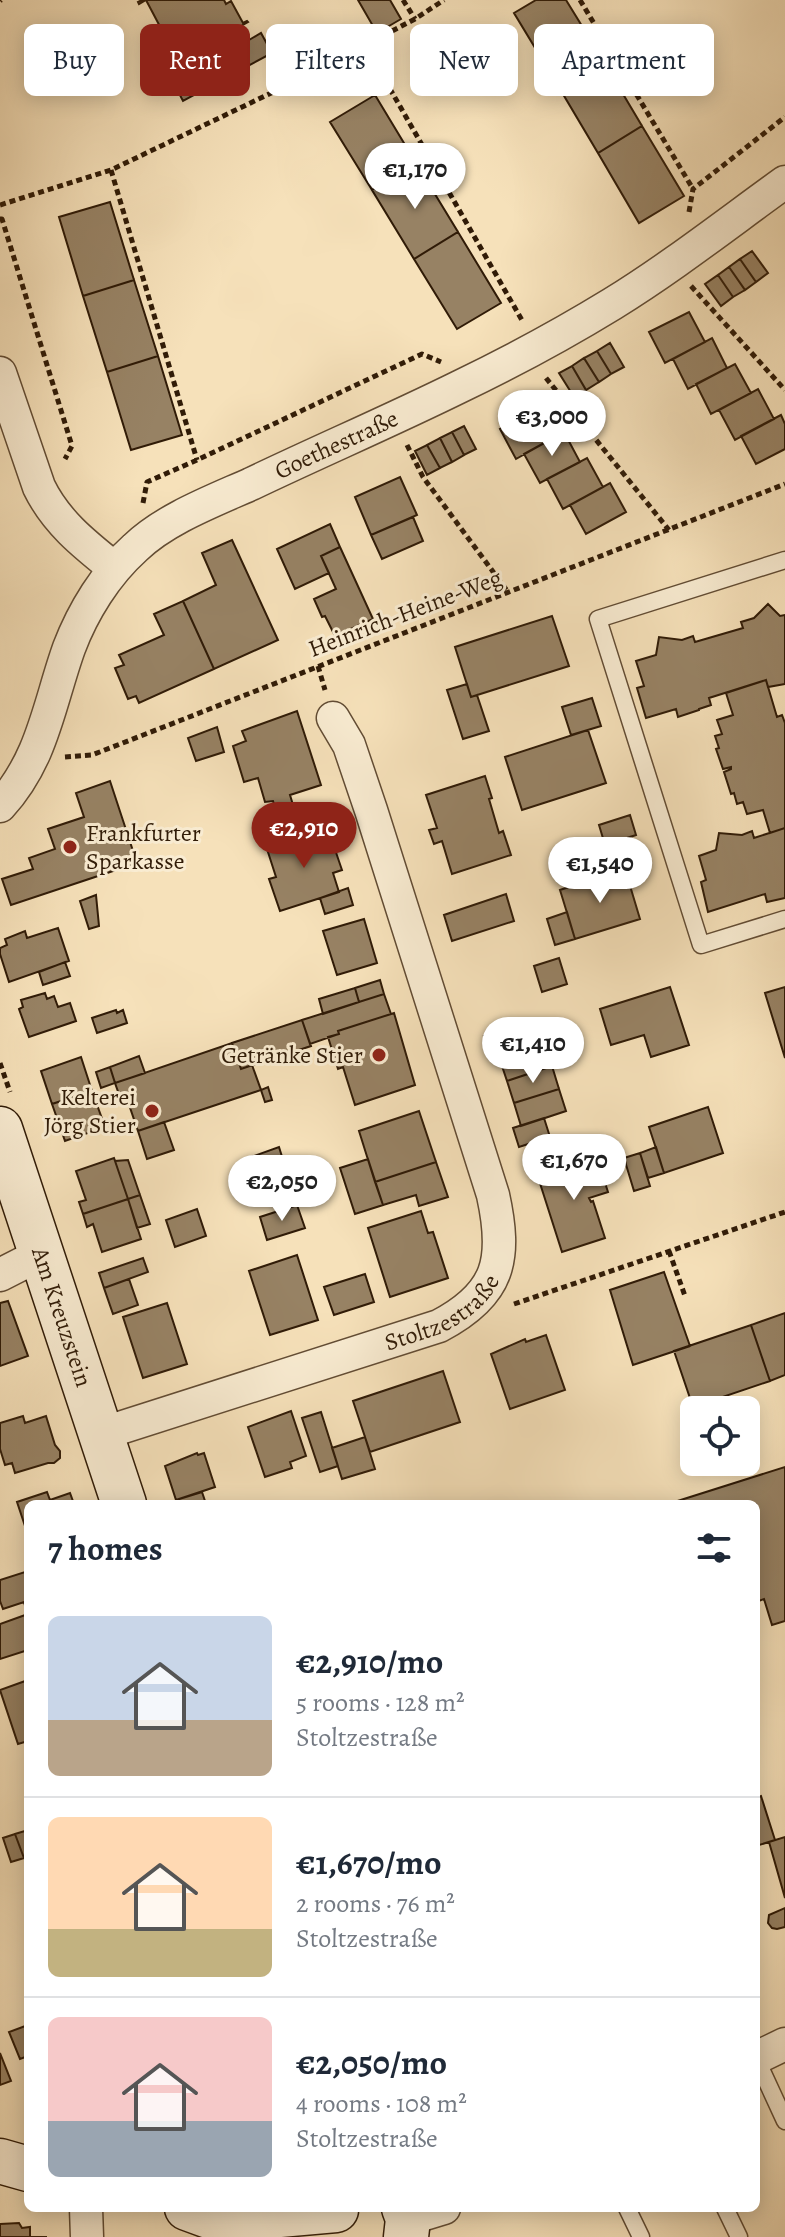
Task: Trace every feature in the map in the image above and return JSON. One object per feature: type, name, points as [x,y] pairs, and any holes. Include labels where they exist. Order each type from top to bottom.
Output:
[{"type":"street","name":"Goethestraße","points":[[0,806],[35,753],[83,618],[114,568],[138,545],[207,504],[460,387],[518,341],[612,304],[785,182]]},
{"type":"street","points":[[0,373],[47,503],[79,540],[114,568]]},
{"type":"street","name":"Stoltzestraße","points":[[101,1434],[421,1334],[453,1319],[477,1301],[486,1290],[497,1265],[498,1220],[493,1195],[371,810],[349,745],[333,718]]},
{"type":"street","name":"Am Kreuzstein","points":[[0,1129],[123,1500]]},
{"type":"street","points":[[0,1275],[41,1254]]},
{"type":"street","points":[[760,2056],[785,2044]]},
{"type":"street","points":[[0,2161],[24,2168]]},
{"type":"street","points":[[86,2212],[87,2237]]},
{"type":"street","points":[[225,2222],[336,2218]]},
{"type":"lane","points":[[785,560],[598,619],[701,945],[785,919]]},
{"type":"lane","points":[[760,2067],[785,2121]]},
{"type":"lane","points":[[629,2212],[641,2237]]},
{"type":"lane","points":[[727,2212],[739,2237]]},
{"type":"path","points":[[403,0],[415,19]]},
{"type":"path","points":[[394,30],[444,0]]},
{"type":"path","points":[[580,0],[693,189],[687,222]]},
{"type":"path","points":[[0,205],[111,170],[266,95]]},
{"type":"path","points":[[394,96],[524,323],[518,341],[669,530]]},
{"type":"path","points":[[693,189],[785,117]]},
{"type":"path","points":[[111,170],[197,460]]},
{"type":"path","points":[[0,219],[72,446],[59,469]]},
{"type":"path","points":[[672,264],[785,390]]},
{"type":"path","points":[[141,512],[147,482],[422,354],[451,367]]},
{"type":"path","points":[[393,417],[423,477],[508,592]]},
{"type":"path","name":"Heinrich-Heine-Weg","points":[[35,753],[59,758],[92,755],[785,484]]},
{"type":"path","points":[[486,1290],[502,1308],[785,1212]]},
{"type":"path","points":[[669,1251],[685,1296]]},
{"type":"building","points":[[146,0],[224,0],[226,4],[231,1],[243,23],[248,22],[244,24],[159,24]]},
{"type":"building","points":[[358,0],[390,0],[401,19],[392,24],[372,24]]},
{"type":"building","points":[[536,0],[566,0],[581,24],[534,24],[534,46],[514,13]]},
{"type":"building","points":[[261,33],[266,42],[266,56],[250,65],[250,39]]},
{"type":"building","points":[[376,96],[416,163],[372,190],[330,122]]},
{"type":"building","points":[[564,96],[624,96],[642,126],[598,153]]},
{"type":"building","points":[[642,126],[684,196],[639,223],[598,153]]},
{"type":"building","points":[[416,163],[458,232],[414,259],[372,190]]},
{"type":"building","points":[[110,202],[134,280],[83,296],[59,217]]},
{"type":"building","points":[[458,232],[501,303],[457,329],[414,259]]},
{"type":"building","points":[[752,251],[768,273],[756,282],[740,259]]},
{"type":"building","points":[[740,259],[756,282],[745,290],[729,267]]},
{"type":"building","points":[[729,267],[745,290],[733,297],[718,275]]},
{"type":"building","points":[[718,275],[733,297],[721,306],[705,284]]},
{"type":"building","points":[[134,280],[158,356],[107,372],[83,296]]},
{"type":"building","points":[[689,312],[705,342],[665,363],[649,332]]},
{"type":"building","points":[[712,338],[727,368],[688,389],[673,359]]},
{"type":"building","points":[[610,343],[624,367],[611,374],[597,351]]},
{"type":"building","points":[[597,351],[611,374],[599,382],[584,358]]},
{"type":"building","points":[[158,356],[182,435],[131,450],[107,372]]},
{"type":"building","points":[[584,358],[599,382],[586,390],[572,366]]},
{"type":"building","points":[[735,364],[751,393],[711,414],[696,384]]},
{"type":"building","points":[[572,366],[586,390],[574,397],[559,373]]},
{"type":"building","points":[[758,389],[774,419],[735,440],[719,410]]},
{"type":"building","points":[[539,407],[555,437],[516,459],[500,429]]},
{"type":"building","points":[[781,415],[785,424],[785,449],[756,464],[741,436]]},
{"type":"building","points":[[464,426],[476,449],[464,455],[452,432]]},
{"type":"building","points":[[452,432],[464,455],[452,462],[440,438]]},
{"type":"building","points":[[564,432],[580,462],[540,483],[524,454]]},
{"type":"building","points":[[440,438],[452,462],[440,468],[427,445]]},
{"type":"building","points":[[427,445],[440,468],[427,475],[415,451]]},
{"type":"building","points":[[587,458],[603,487],[563,509],[547,479]]},
{"type":"building","points":[[400,477],[417,515],[371,535],[355,497]]},
{"type":"building","points":[[610,483],[626,512],[586,534],[570,505]]},
{"type":"building","points":[[413,517],[423,541],[382,559],[371,535]]},
{"type":"building","points":[[330,524],[340,547],[321,556],[329,573],[295,589],[277,549]]},
{"type":"building","points":[[232,540],[278,640],[214,669],[183,601],[216,585],[202,553]]},
{"type":"building","points":[[340,547],[373,619],[335,636],[314,599],[336,589],[321,556]]},
{"type":"building","points":[[183,601],[214,669],[139,703],[136,696],[128,699],[115,668],[124,665],[119,655],[164,635],[154,614]]},
{"type":"building","points":[[768,604],[780,616],[785,615],[785,684],[768,687],[766,680],[709,698],[711,705],[678,717],[676,709],[646,718],[637,688],[644,686],[636,661],[656,655],[659,637],[682,640],[693,636],[695,642],[743,628],[741,622],[754,618]]},
{"type":"building","points":[[552,616],[569,666],[471,697],[455,647]]},
{"type":"building","points":[[766,680],[777,717],[782,715],[785,723],[785,828],[770,833],[763,810],[747,814],[743,802],[737,804],[734,793],[731,794],[724,772],[731,767],[723,769],[715,736],[722,734],[717,720],[733,715],[726,693]]},
{"type":"building","points":[[467,684],[471,697],[477,695],[489,731],[463,739],[447,690]]},
{"type":"building","points":[[592,698],[601,726],[571,735],[562,707]]},
{"type":"building","points":[[297,711],[321,785],[290,795],[293,805],[276,810],[273,801],[265,802],[258,778],[244,782],[233,746],[246,741],[242,731]]},
{"type":"building","points":[[217,727],[224,752],[196,761],[188,738]]},
{"type":"building","points":[[588,730],[606,783],[522,810],[505,757]]},
{"type":"building","points":[[485,776],[499,833],[503,831],[511,855],[452,874],[442,841],[434,844],[429,830],[437,828],[426,795]]},
{"type":"building","points":[[110,781],[137,863],[11,905],[2,879],[33,869],[29,858],[55,849],[48,829],[84,817],[76,793]]},
{"type":"building","points":[[630,815],[636,835],[605,845],[599,825]]},
{"type":"building","points":[[785,828],[785,898],[767,902],[765,894],[708,912],[701,882],[706,880],[699,856],[716,850],[719,833],[742,835],[752,831],[754,838]]},
{"type":"building","points":[[328,829],[342,870],[333,873],[339,892],[280,911],[269,879],[276,877],[267,849]]},
{"type":"building","points":[[625,839],[634,867],[605,876],[596,848]]},
{"type":"building","points":[[625,869],[640,919],[575,939],[560,890],[584,882],[584,885]]},
{"type":"building","points":[[348,888],[353,905],[325,914],[320,898]]},
{"type":"building","points":[[506,894],[514,921],[452,941],[444,915]]},
{"type":"building","points":[[96,895],[99,926],[89,929],[80,901]]},
{"type":"building","points":[[567,912],[575,939],[555,945],[547,919]]},
{"type":"building","points":[[364,919],[377,963],[337,975],[323,931]]},
{"type":"building","points":[[58,928],[69,961],[9,982],[0,954],[0,948],[7,945],[5,939],[25,931],[27,938]]},
{"type":"building","points":[[559,958],[567,984],[542,992],[534,966]]},
{"type":"building","points":[[65,962],[70,976],[43,985],[39,972]]},
{"type":"building","points":[[380,980],[384,994],[359,1002],[355,988]]},
{"type":"building","points":[[670,987],[689,1045],[651,1057],[644,1035],[611,1045],[600,1009]]},
{"type":"building","points":[[785,987],[785,1058],[765,993]]},
{"type":"building","points":[[355,988],[359,1002],[323,1014],[319,999]]},
{"type":"building","points":[[45,993],[47,999],[54,996],[58,1007],[70,1003],[76,1021],[29,1037],[19,1009],[23,1007],[21,1000]]},
{"type":"building","points":[[384,994],[391,1014],[338,1031],[339,1034],[310,1044],[302,1020]]},
{"type":"building","points":[[116,1010],[117,1013],[123,1010],[127,1023],[97,1033],[92,1018]]},
{"type":"building","points":[[394,1013],[415,1085],[355,1105],[343,1067],[338,1069],[328,1037]]},
{"type":"building","points":[[302,1020],[311,1046],[241,1069],[232,1043]]},
{"type":"building","points":[[515,1026],[522,1050],[491,1060],[484,1036]]},
{"type":"building","points":[[544,1042],[552,1066],[507,1081],[499,1057]]},
{"type":"building","points":[[232,1043],[241,1069],[252,1065],[261,1090],[138,1131],[127,1099],[121,1100],[115,1083]]},
{"type":"building","points":[[139,1056],[145,1073],[115,1083],[110,1067]]},
{"type":"building","points":[[81,1057],[92,1091],[52,1104],[41,1071]]},
{"type":"building","points":[[552,1066],[559,1089],[514,1103],[507,1081]]},
{"type":"building","points":[[110,1067],[115,1083],[101,1088],[96,1072]]},
{"type":"building","points":[[268,1087],[272,1100],[265,1102],[261,1090]]},
{"type":"building","points":[[559,1089],[566,1111],[521,1126],[514,1103]]},
{"type":"building","points":[[92,1091],[105,1127],[65,1141],[52,1104]]},
{"type":"building","points":[[708,1107],[723,1153],[664,1173],[649,1127]]},
{"type":"building","points":[[419,1111],[436,1162],[375,1182],[359,1131]]},
{"type":"building","points":[[544,1118],[550,1137],[519,1147],[513,1128]]},
{"type":"building","points":[[164,1122],[174,1150],[147,1159],[138,1131]]},
{"type":"building","points":[[279,1147],[297,1205],[277,1212],[267,1182],[253,1187],[243,1160]]},
{"type":"building","points":[[656,1147],[664,1173],[648,1178],[640,1153]]},
{"type":"building","points":[[559,1152],[564,1165],[537,1174],[533,1161]]},
{"type":"building","points":[[640,1153],[650,1186],[634,1191],[624,1158]]},
{"type":"building","points":[[596,1155],[608,1192],[589,1198],[593,1201],[605,1238],[562,1252],[537,1174]]},
{"type":"building","points":[[114,1158],[128,1199],[83,1214],[79,1202],[86,1200],[76,1171]]},
{"type":"building","points":[[368,1159],[383,1205],[355,1214],[340,1168]]},
{"type":"building","points":[[128,1160],[140,1195],[128,1199],[115,1161]]},
{"type":"building","points":[[436,1162],[448,1197],[419,1206],[416,1195],[383,1205],[375,1182]]},
{"type":"building","points":[[140,1195],[150,1224],[137,1228],[128,1199]]},
{"type":"building","points":[[128,1199],[141,1239],[102,1252],[93,1224],[87,1227],[83,1214]]},
{"type":"building","points":[[297,1205],[305,1228],[267,1240],[260,1217]]},
{"type":"building","points":[[197,1209],[206,1236],[175,1247],[166,1220]]},
{"type":"building","points":[[421,1211],[428,1233],[433,1232],[448,1278],[390,1297],[368,1228]]},
{"type":"building","points":[[297,1255],[318,1320],[270,1335],[249,1271]]},
{"type":"building","points":[[143,1258],[148,1272],[104,1288],[99,1273]]},
{"type":"building","points":[[664,1272],[690,1346],[633,1365],[610,1290]]},
{"type":"building","points":[[365,1274],[374,1302],[334,1315],[324,1287]]},
{"type":"building","points":[[129,1279],[138,1305],[113,1314],[104,1288]]},
{"type":"building","points":[[8,1301],[28,1356],[0,1366],[0,1303]]},
{"type":"building","points":[[167,1303],[187,1364],[143,1378],[123,1317]]},
{"type":"building","points":[[785,1313],[785,1375],[770,1381],[751,1325]]},
{"type":"building","points":[[751,1325],[770,1381],[726,1396],[689,1396],[674,1351]]},
{"type":"building","points":[[546,1335],[565,1390],[510,1409],[491,1354],[525,1339],[526,1342]]},
{"type":"building","points":[[443,1371],[460,1422],[370,1452],[353,1401]]},
{"type":"building","points":[[291,1411],[306,1456],[290,1462],[292,1468],[265,1477],[248,1427]]},
{"type":"building","points":[[321,1412],[338,1466],[320,1472],[302,1418]]},
{"type":"building","points":[[23,1416],[25,1423],[46,1416],[60,1458],[54,1463],[15,1473],[12,1463],[5,1465],[0,1449],[0,1423]]},
{"type":"building","points":[[365,1437],[375,1469],[342,1479],[332,1448]]},
{"type":"building","points":[[204,1453],[215,1487],[176,1500],[165,1466]]},
{"type":"building","points":[[785,1467],[785,1621],[772,1625],[764,1599],[760,1600],[760,1500],[681,1500]]},
{"type":"building","points":[[47,1492],[50,1500],[24,1500],[24,1523],[17,1502]]},
{"type":"building","points":[[202,1492],[205,1500],[176,1500]]},
{"type":"building","points":[[70,1493],[73,1500],[50,1500]]},
{"type":"building","points":[[24,1572],[24,1602],[3,1609],[0,1580]]},
{"type":"building","points":[[24,1615],[24,1651],[0,1659],[0,1624]]},
{"type":"building","points":[[24,1681],[24,1742],[18,1744],[0,1690]]},
{"type":"building","points":[[760,1796],[775,1840],[760,1845]]},
{"type":"building","points":[[24,1831],[24,1858],[15,1834]]},
{"type":"building","points":[[15,1834],[24,1858],[11,1862],[3,1838]]},
{"type":"building","points":[[785,1837],[785,1898],[769,1842]]},
{"type":"building","points":[[785,1908],[785,1927],[772,1928],[768,1923],[769,1915]]},
{"type":"building","points":[[24,2026],[24,2058],[20,2059],[9,2032]]},
{"type":"building","points":[[0,2053],[11,2081],[0,2085]]},
{"type":"building","points":[[19,2223],[22,2228],[30,2227],[30,2237],[0,2237],[0,2224]]},
{"type":"place","name":"Frankfurter Sparkasse","points":[[70,847]]},
{"type":"place","name":"Getränke Stier","points":[[379,1055]]},
{"type":"place","name":"Kelterei Jörg Stier","points":[[152,1111]]}]
